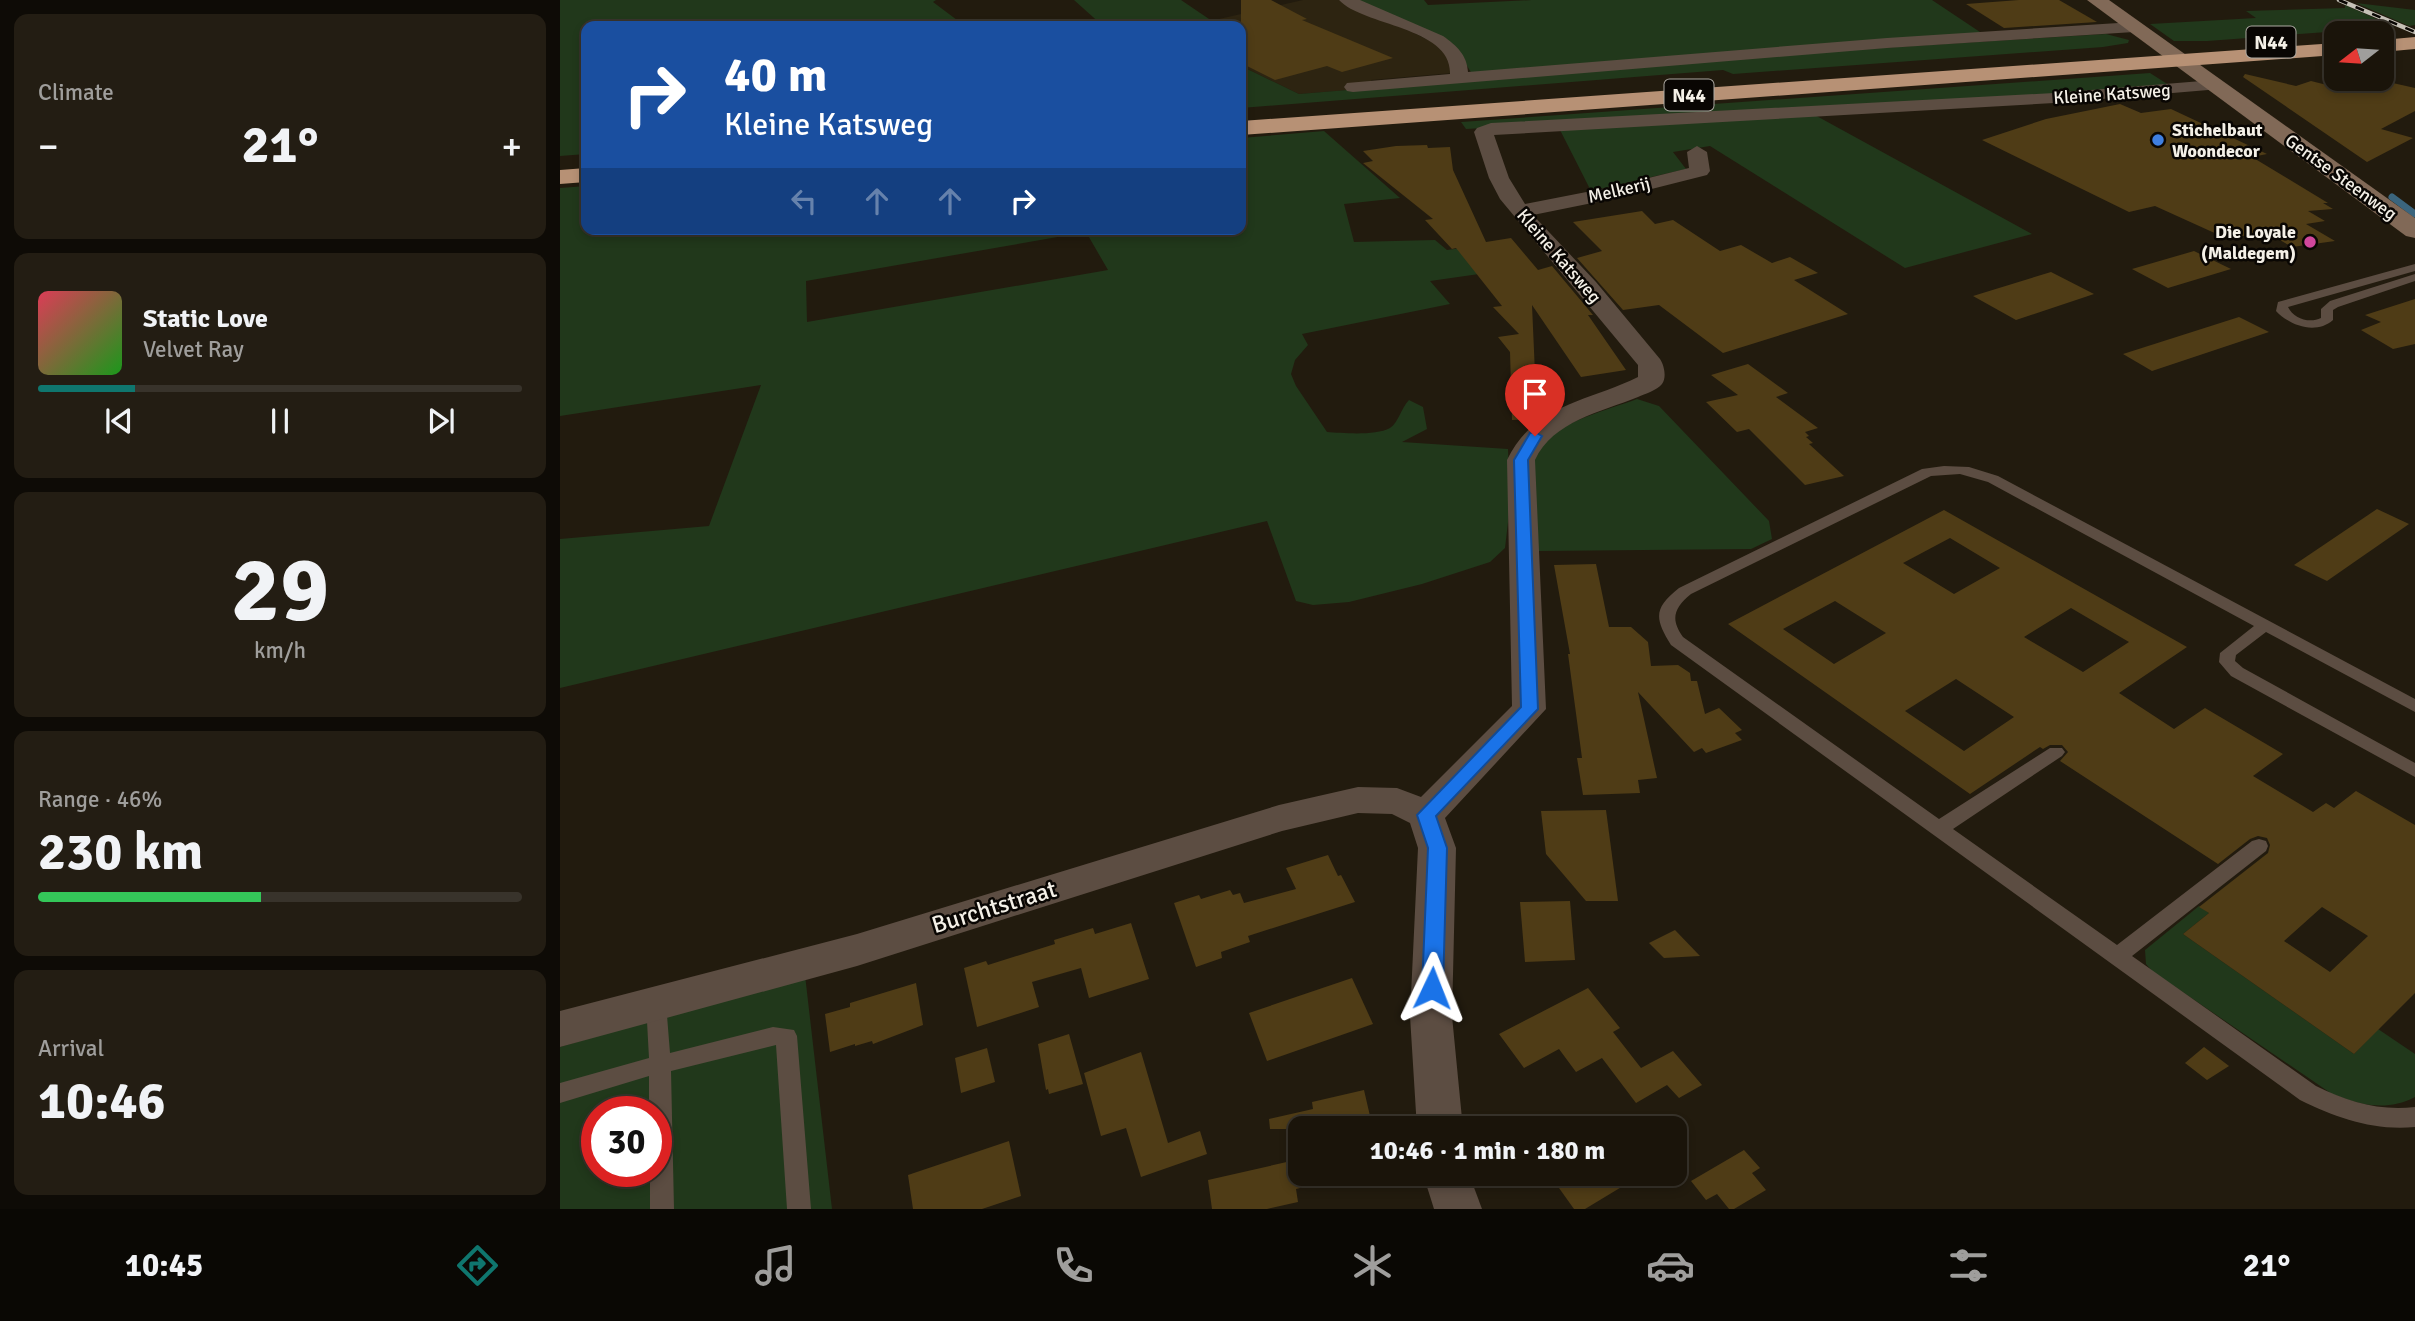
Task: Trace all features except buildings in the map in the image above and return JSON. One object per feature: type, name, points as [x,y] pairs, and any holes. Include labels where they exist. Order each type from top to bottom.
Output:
[{"type":"highway","name":"N44","points":[[2214,52],[2324,38]]},
{"type":"highway","name":"N44","points":[[1246,115],[2214,52],[2324,49]]},
{"type":"highway","name":"N44","points":[[1246,128],[2129,58]]},
{"type":"highway","points":[[560,164],[581,162]]},
{"type":"highway","points":[[560,177],[581,175]]},
{"type":"street","points":[[1347,0],[1447,47],[1456,57],[1460,68],[1458,80]]},
{"type":"street","name":"Gentse Steenweg","points":[[2097,0],[2413,227]]},
{"type":"street","points":[[1353,87],[1887,43],[2134,27]]},
{"type":"street","name":"Kleine Katsweg","points":[[1426,815],[1529,709],[1521,460],[1528,446],[1535,436],[1563,418],[1651,381],[1650,364],[1588,287],[1519,211],[1499,178],[1484,132],[2054,98],[2214,85]]},
{"type":"street","name":"Melkerij","points":[[1519,211],[1700,171],[1697,152]]},
{"type":"street","name":"Burchtstraat","points":[[560,1029],[857,950],[1279,818],[1358,800],[1397,801],[1426,815]]},
{"type":"street","points":[[1426,815],[1437,848],[1431,1016],[1439,1116]]},
{"type":"street","points":[[1450,1186],[1458,1209]]},
{"type":"lane","points":[[2415,267],[2283,305],[2282,311],[2298,322],[2323,323],[2327,320],[2327,309],[2334,304],[2415,277]]},
{"type":"lane","points":[[2415,706],[1993,479],[1967,470],[1927,472],[1685,591],[1673,600],[1667,609],[1665,621],[1677,641],[2308,1093],[2334,1107],[2361,1115],[2398,1120],[2415,1117]]},
{"type":"lane","points":[[2265,625],[2228,653],[2227,662],[2237,672],[2415,771]]},
{"type":"lane","points":[[1937,829],[2056,751]]},
{"type":"lane","points":[[2117,957],[2259,846]]},
{"type":"lane","points":[[656,1003],[660,1066],[662,1209]]},
{"type":"lane","points":[[560,1093],[621,1074],[773,1036],[786,1036],[799,1209]]},
{"type":"shaded area","points":[[1303,0],[1339,0],[1434,43],[1450,57],[1452,73],[1371,80],[1375,88],[1299,94],[1246,68],[1246,21],[1210,21]]},
{"type":"green space","points":[[560,0],[936,0],[933,2],[958,21],[581,21],[581,154],[560,156]]},
{"type":"green space","points":[[1074,0],[1181,0],[1212,21],[1097,21]]},
{"type":"green space","points":[[1355,0],[1424,0],[1428,5],[1532,0],[1932,0],[1986,36],[1474,77],[1457,50]]},
{"type":"green space","points":[[2356,3],[2415,10],[2415,25],[2409,26]]},
{"type":"green space","points":[[2345,5],[2381,21],[2324,21],[2324,32],[2207,41],[2174,41],[2150,24],[2256,18],[2246,11],[2345,8]]},
{"type":"green space","points":[[2106,34],[2129,40],[2128,43],[2103,47],[1733,74],[1723,70],[1246,108],[1246,68],[1299,94],[1784,54]]},
{"type":"green space","points":[[2150,73],[2172,87],[1466,129],[1461,122]]},
{"type":"green space","points":[[1813,114],[2032,234],[1905,268],[1710,146],[1673,152],[1686,169],[1591,191],[1559,128]]},
{"type":"green space","points":[[1324,131],[1400,198],[1344,204],[1354,242],[1435,240],[1447,250],[1484,245],[1507,270],[1430,281],[1450,304],[1302,334],[1308,345],[1295,360],[1291,374],[1296,386],[1327,432],[1384,431],[1398,419],[1409,400],[1423,407],[1427,429],[1402,442],[1508,449],[1510,505],[1505,548],[1490,562],[1422,584],[1349,602],[1313,605],[1296,601],[1267,521],[560,688],[560,539],[709,526],[761,385],[560,416],[560,188],[581,186],[581,235],[1069,235],[806,281],[807,322],[1108,270],[1088,235],[1246,235],[1246,138]]},
{"type":"green space","points":[[1637,399],[1659,406],[1769,521],[1772,539],[1751,549],[1538,551],[1533,482],[1535,456],[1539,447],[1546,438],[1570,424]]},
{"type":"green space","points":[[2199,906],[2209,913],[2183,934],[2354,1054],[2378,1029],[2415,1054],[2415,1097],[2384,1106],[2332,1094],[2152,971],[2146,964],[2145,950]]},
{"type":"green space","points":[[805,975],[832,1209],[560,1209],[560,1047]]},
{"type":"waterway","points":[[2392,197],[2415,214]]},
{"type":"railway","points":[[2339,0],[2415,32]]},
{"type":"place","name":"Stichelbaut Woondecor","points":[[2158,140]]},
{"type":"place","name":"Die Loyale (Maldegem)","points":[[2310,242]]},
{"type":"route","points":[[1432,988],[1437,848],[1426,815],[1529,709],[1521,460],[1535,436]]}]
